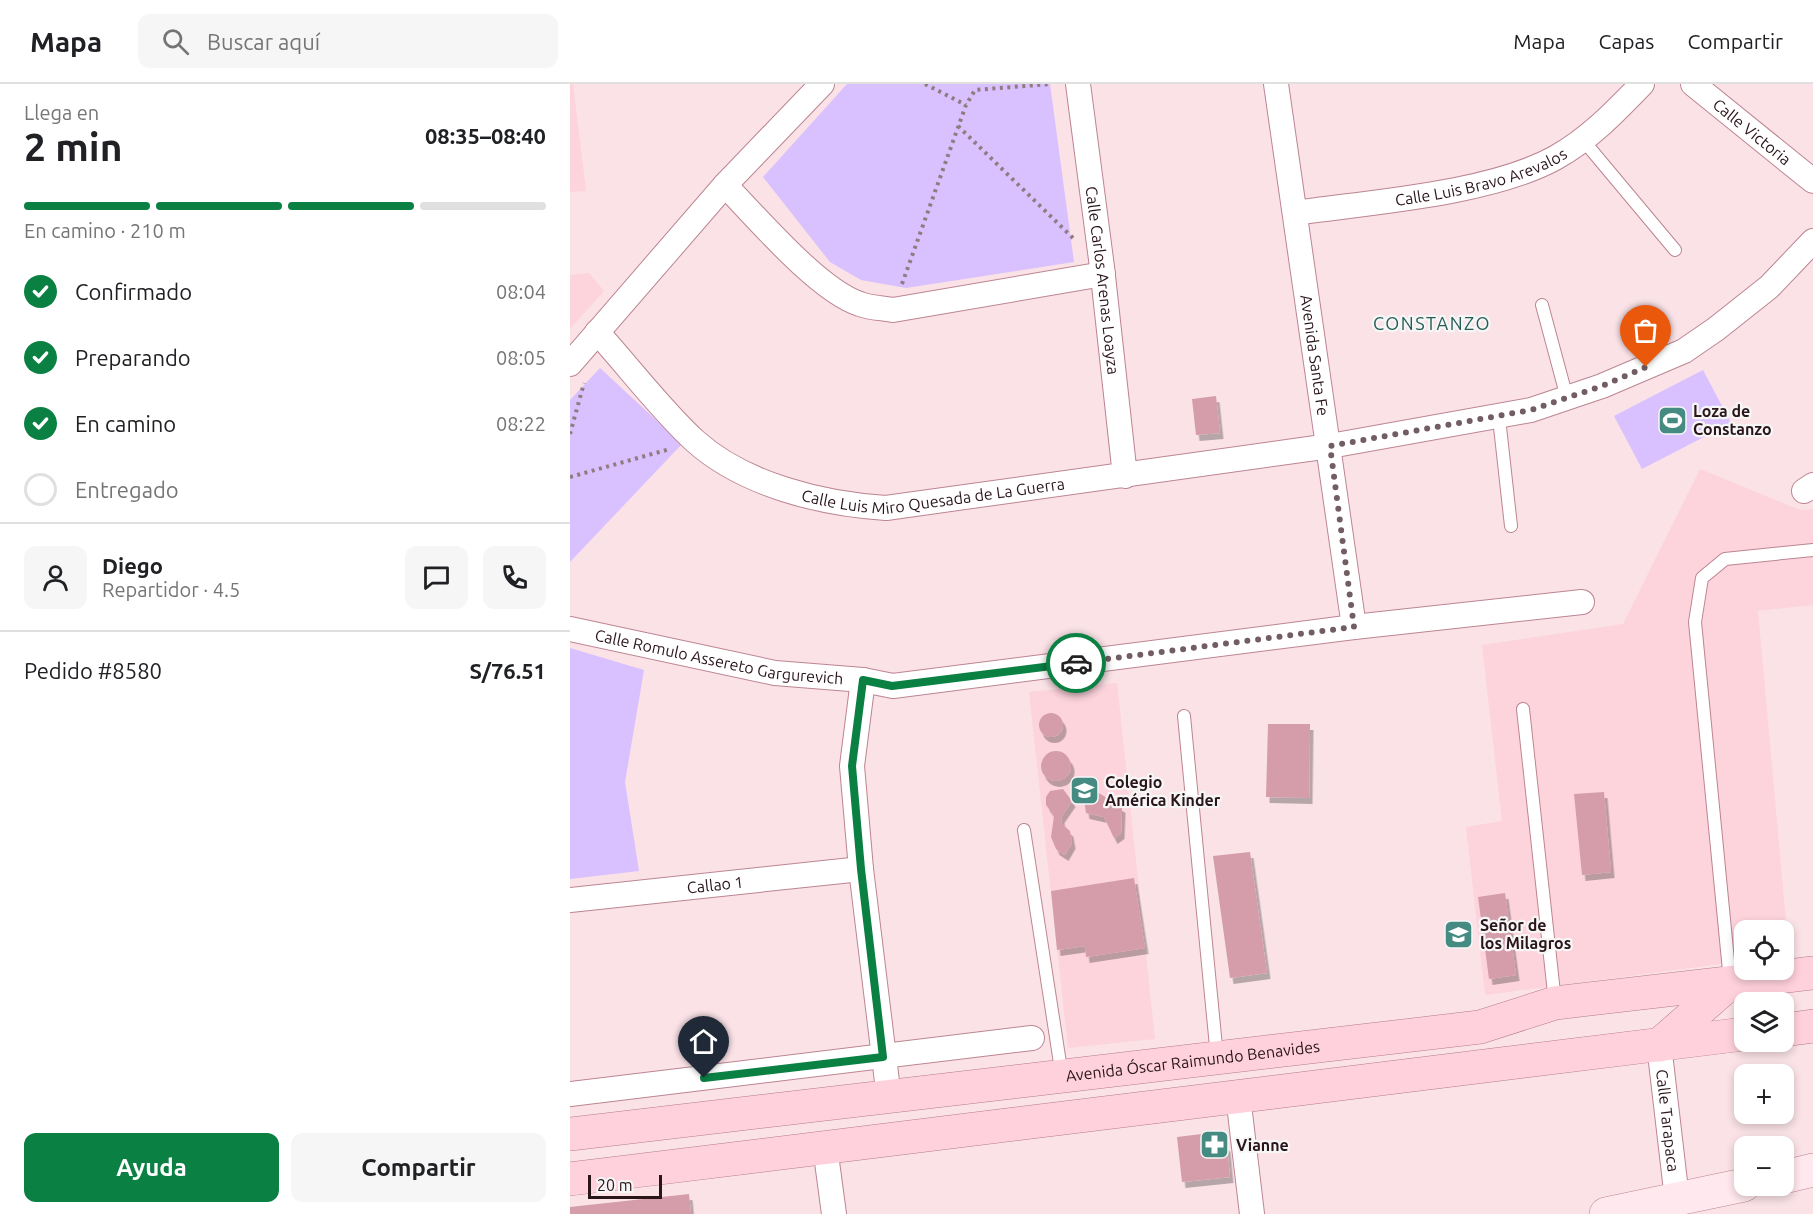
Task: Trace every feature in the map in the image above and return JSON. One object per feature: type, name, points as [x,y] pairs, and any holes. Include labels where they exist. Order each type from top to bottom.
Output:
[{"type":"main road","name":"Avenida Óscar Raimundo Benavides","points":[[570,1134],[1480,1027],[1555,1003],[1741,988],[1813,973]]},
{"type":"main road","points":[[1659,1045],[1741,988]]},
{"type":"main road","points":[[1794,1029],[1813,1026]]},
{"type":"main road","points":[[570,1179],[1734,1035]]},
{"type":"main road","points":[[1043,1120],[1050,1078]]},
{"type":"main road","points":[[1794,1175],[1813,1170]]},
{"type":"main road","points":[[1606,1214],[1734,1187]]},
{"type":"street","points":[[570,364],[725,185],[822,84]]},
{"type":"street","name":"Calle Carlos Arenas Loayza","points":[[1078,84],[1125,476]]},
{"type":"street","name":"Avenida Santa Fe","points":[[1276,84],[1330,446],[1354,627]]},
{"type":"street","name":"Calle Luis Bravo Arevalos","points":[[1295,213],[1464,188],[1497,180],[1553,159],[1583,140],[1605,122],[1642,84]]},
{"type":"street","name":"Calle Victoria","points":[[1693,84],[1813,181]]},
{"type":"street","points":[[725,185],[790,252],[835,291],[860,304],[892,310],[1102,271]]},
{"type":"street","name":"Calle Luis Miro Quesada de La Guerra","points":[[597,332],[696,441],[742,471],[802,494],[844,505],[886,508],[1330,446],[1499,418],[1602,386],[1684,351],[1769,287],[1813,241]]},
{"type":"street","name":"Calle Romulo Assereto Gargurevich","points":[[570,628],[775,673],[863,680],[892,686],[1354,627],[1582,602]]},
{"type":"street","points":[[863,680],[852,766],[861,869],[889,1098]]},
{"type":"street","name":"Callao 1","points":[[570,900],[861,869]]},
{"type":"street","points":[[570,1094],[1032,1038]]},
{"type":"street","name":"Calle Tarapaca","points":[[1659,1045],[1677,1198]]},
{"type":"street","points":[[1238,1096],[1252,1214]]},
{"type":"street","points":[[825,1147],[834,1214]]},
{"type":"lane","points":[[1583,140],[1675,250]]},
{"type":"lane","points":[[1542,305],[1566,398]]},
{"type":"lane","points":[[1499,418],[1511,526]]},
{"type":"lane","points":[[1741,988],[1696,633],[1696,604],[1702,578],[1725,559],[1813,550]]},
{"type":"lane","points":[[1523,709],[1555,1003]]},
{"type":"lane","points":[[1184,716],[1217,1058]]},
{"type":"lane","points":[[1024,830],[1050,1078]]},
{"type":"path","points":[[925,84],[966,105]]},
{"type":"path","points":[[892,310],[958,126],[975,90],[1050,84]]},
{"type":"path","points":[[958,126],[1102,271]]},
{"type":"path","points":[[570,477],[696,441]]},
{"type":"shaded area","points":[[570,84],[573,84],[586,191],[570,192]]},
{"type":"shaded area","points":[[847,84],[1050,84],[1074,262],[906,288],[861,280],[830,262],[763,177]]},
{"type":"shaded area","points":[[589,273],[604,291],[570,329],[570,275]]},
{"type":"shaded area","points":[[600,368],[682,444],[570,562],[570,400]]},
{"type":"shaded area","name":"Loza de Constanzo","points":[[1703,370],[1731,423],[1642,469],[1614,416]]},
{"type":"shaded area","points":[[1700,469],[1800,510],[1813,509],[1813,605],[1758,611],[1786,920],[1734,920],[1734,962],[1485,995],[1466,827],[1502,821],[1482,645],[1623,624]]},
{"type":"shaded area","points":[[570,648],[644,670],[625,782],[639,871],[570,879]]},
{"type":"shaded area","name":"Colegio América Kinder","points":[[1117,683],[1155,1039],[1068,1048],[1029,692]]},
{"type":"building","points":[[1216,396],[1220,433],[1196,435],[1192,399]]},
{"type":"building","points":[[1051,713],[1060,716],[1063,725],[1060,734],[1051,737],[1042,734],[1039,725],[1042,716]]},
{"type":"building","points":[[1268,724],[1310,724],[1309,798],[1266,797]]},
{"type":"building","points":[[1056,751],[1066,756],[1071,766],[1066,776],[1056,781],[1046,776],[1041,766],[1046,756]]},
{"type":"building","points":[[1063,789],[1072,801],[1061,817],[1062,824],[1070,831],[1072,843],[1065,855],[1056,849],[1051,837],[1054,816],[1046,805],[1046,797],[1050,791]]},
{"type":"building","points":[[1097,792],[1122,807],[1121,833],[1114,838],[1104,817],[1086,813],[1084,800],[1088,793]]},
{"type":"building","points":[[1604,792],[1611,872],[1582,875],[1574,794]]},
{"type":"building","points":[[1250,852],[1267,973],[1230,978],[1213,856]]},
{"type":"building","points":[[1134,878],[1145,948],[1086,957],[1085,946],[1057,950],[1051,891]]},
{"type":"building","points":[[1505,893],[1516,975],[1489,979],[1478,897]]},
{"type":"building","points":[[1210,1133],[1227,1146],[1230,1177],[1182,1182],[1177,1137]]},
{"type":"building","points":[[689,1194],[691,1214],[570,1214],[570,1207]]},
{"type":"way so far","points":[[1076,663],[1354,627],[1330,446],[1499,418],[1531,410],[1602,386],[1646,367]]},
{"type":"place","name":"Loza de Constanzo","points":[[1672,420]]},
{"type":"place","name":"Colegio América Kinder","points":[[1084,791]]},
{"type":"place","name":"Señor de los Milagros","points":[[1459,934]]},
{"type":"place","name":"Vianne","points":[[1215,1145]]},
{"type":"district","name":"CONSTANZO","points":[[1432,324]]},
{"type":"route","points":[[704,1078],[883,1057],[861,869],[852,766],[858,704],[863,680],[892,686],[1076,663]]}]
